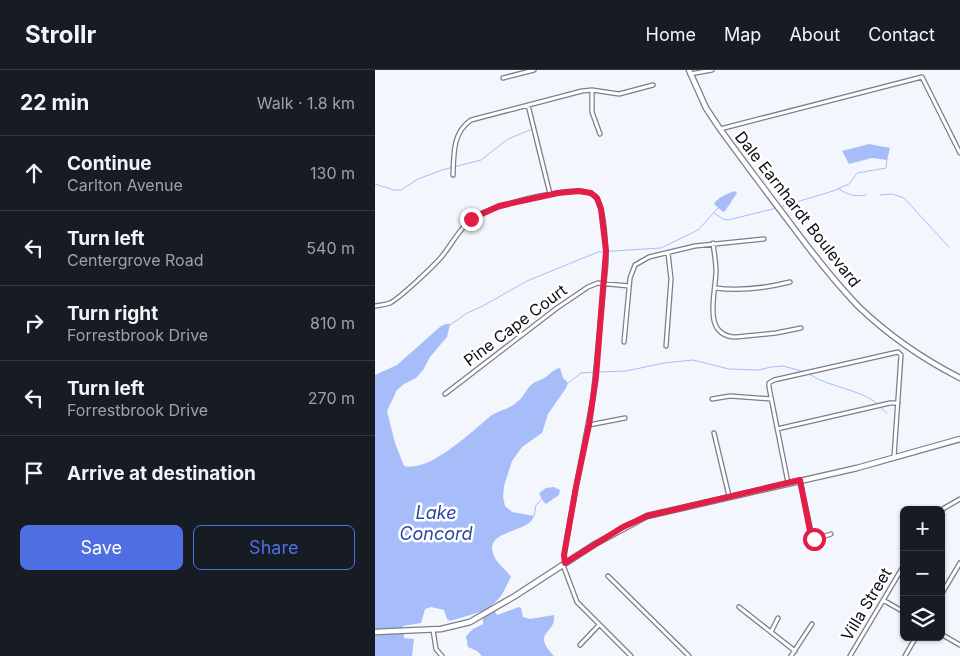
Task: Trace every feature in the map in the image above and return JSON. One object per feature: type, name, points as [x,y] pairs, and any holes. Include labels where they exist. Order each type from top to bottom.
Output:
[{"type":"street","points":[[503,78],[534,70]]},
{"type":"street","points":[[689,72],[712,70]]},
{"type":"street","points":[[920,70],[960,153]]},
{"type":"street","name":"Dale Earnhardt Boulevard","points":[[689,72],[706,108],[720,129],[820,263],[859,306],[903,344],[960,378]]},
{"type":"street","points":[[720,129],[922,76]]},
{"type":"street","points":[[453,175],[455,144],[460,130],[471,120],[565,95],[592,90],[619,94],[653,85]]},
{"type":"street","points":[[592,90],[592,112],[601,134]]},
{"type":"street","points":[[528,104],[550,194]]},
{"type":"street","points":[[375,306],[391,302],[433,265],[475,216],[499,206],[550,194],[587,192],[597,198],[601,209],[606,243],[596,377],[589,425],[564,555],[564,564],[577,602],[631,656]]},
{"type":"street","points":[[624,342],[629,286],[632,270],[635,265],[649,257],[695,246],[764,239]]},
{"type":"street","points":[[713,243],[716,270],[712,316],[714,324],[720,332],[729,336],[776,333],[801,328]]},
{"type":"street","points":[[666,346],[671,279],[667,253]]},
{"type":"street","points":[[715,288],[773,286],[790,282]]},
{"type":"street","points":[[604,283],[629,286]]},
{"type":"street","name":"Pine Cape Court","points":[[445,394],[568,300],[594,285],[604,283]]},
{"type":"street","points":[[788,483],[769,383],[774,380],[895,352],[900,353],[894,458]]},
{"type":"street","points":[[712,398],[730,396],[771,399]]},
{"type":"street","points":[[777,429],[898,402]]},
{"type":"street","points":[[589,425],[625,418]]},
{"type":"street","points":[[714,433],[729,496]]},
{"type":"street","points":[[375,632],[450,628],[474,620],[623,527],[647,516],[894,458],[960,439]]},
{"type":"street","points":[[800,480],[811,536],[816,539],[831,534]]},
{"type":"street","points":[[945,508],[960,500]]},
{"type":"street","points":[[945,587],[960,563]]},
{"type":"street","name":"Villa Street","points":[[850,656],[900,572]]},
{"type":"street","points":[[608,576],[689,656]]},
{"type":"street","points":[[883,600],[900,610]]},
{"type":"street","points":[[739,607],[795,651]]},
{"type":"street","points":[[771,632],[778,618]]},
{"type":"street","points":[[791,656],[811,624]]},
{"type":"street","points":[[579,645],[599,625]]},
{"type":"street","points":[[433,630],[436,649],[442,656]]},
{"type":"street","points":[[945,636],[960,645]]},
{"type":"street","points":[[905,656],[914,641]]},
{"type":"water","points":[[869,144],[890,148],[887,160],[872,158],[849,164],[842,151]]},
{"type":"water","points":[[735,191],[737,193],[725,211],[723,212],[714,204],[726,194]]},
{"type":"water","name":"Lake Concord","points":[[450,324],[447,337],[416,378],[397,390],[387,411],[395,443],[404,466],[426,463],[451,449],[492,415],[513,405],[529,387],[555,370],[560,368],[563,378],[568,383],[548,414],[542,433],[522,447],[512,461],[504,486],[503,497],[505,506],[512,512],[534,516],[524,526],[500,536],[494,541],[492,547],[494,556],[511,577],[501,595],[492,605],[497,615],[519,607],[523,617],[530,619],[554,615],[554,621],[544,637],[544,642],[554,656],[482,656],[477,651],[468,647],[466,636],[473,629],[483,624],[480,612],[450,621],[447,619],[444,610],[431,607],[425,609],[421,623],[403,626],[404,638],[414,639],[412,656],[375,656],[375,375],[397,365],[441,326]]},
{"type":"water","points":[[554,487],[560,490],[559,495],[546,504],[539,493],[546,488]]},
{"type":"waterway","points":[[375,184],[394,190],[401,190],[418,179],[442,170],[481,160],[508,139],[530,130]]},
{"type":"waterway","points":[[780,207],[833,191],[849,184],[857,173],[886,168],[887,159]]},
{"type":"waterway","points":[[839,189],[852,195],[866,195]]},
{"type":"waterway","points":[[880,195],[892,194],[904,198],[949,247]]},
{"type":"waterway","points":[[450,325],[467,313],[527,281],[598,252],[661,248],[698,230],[719,207]]},
{"type":"waterway","points":[[714,213],[728,220],[777,208]]},
{"type":"waterway","points":[[600,372],[626,371],[664,363],[693,360],[729,369],[759,370],[783,366],[805,372]]},
{"type":"waterway","points":[[568,383],[581,373],[595,372]]},
{"type":"waterway","points":[[809,374],[817,379],[862,395],[878,404]]},
{"type":"waterway","points":[[880,407],[887,413]]},
{"type":"waterway","points":[[534,516],[536,505],[541,500]]},
{"type":"route","points":[[471,219],[499,206],[513,202],[550,194],[579,191],[593,194],[597,198],[601,209],[606,251],[596,377],[589,425],[564,555],[565,563],[623,527],[658,512],[800,480],[811,536],[814,539]]}]
